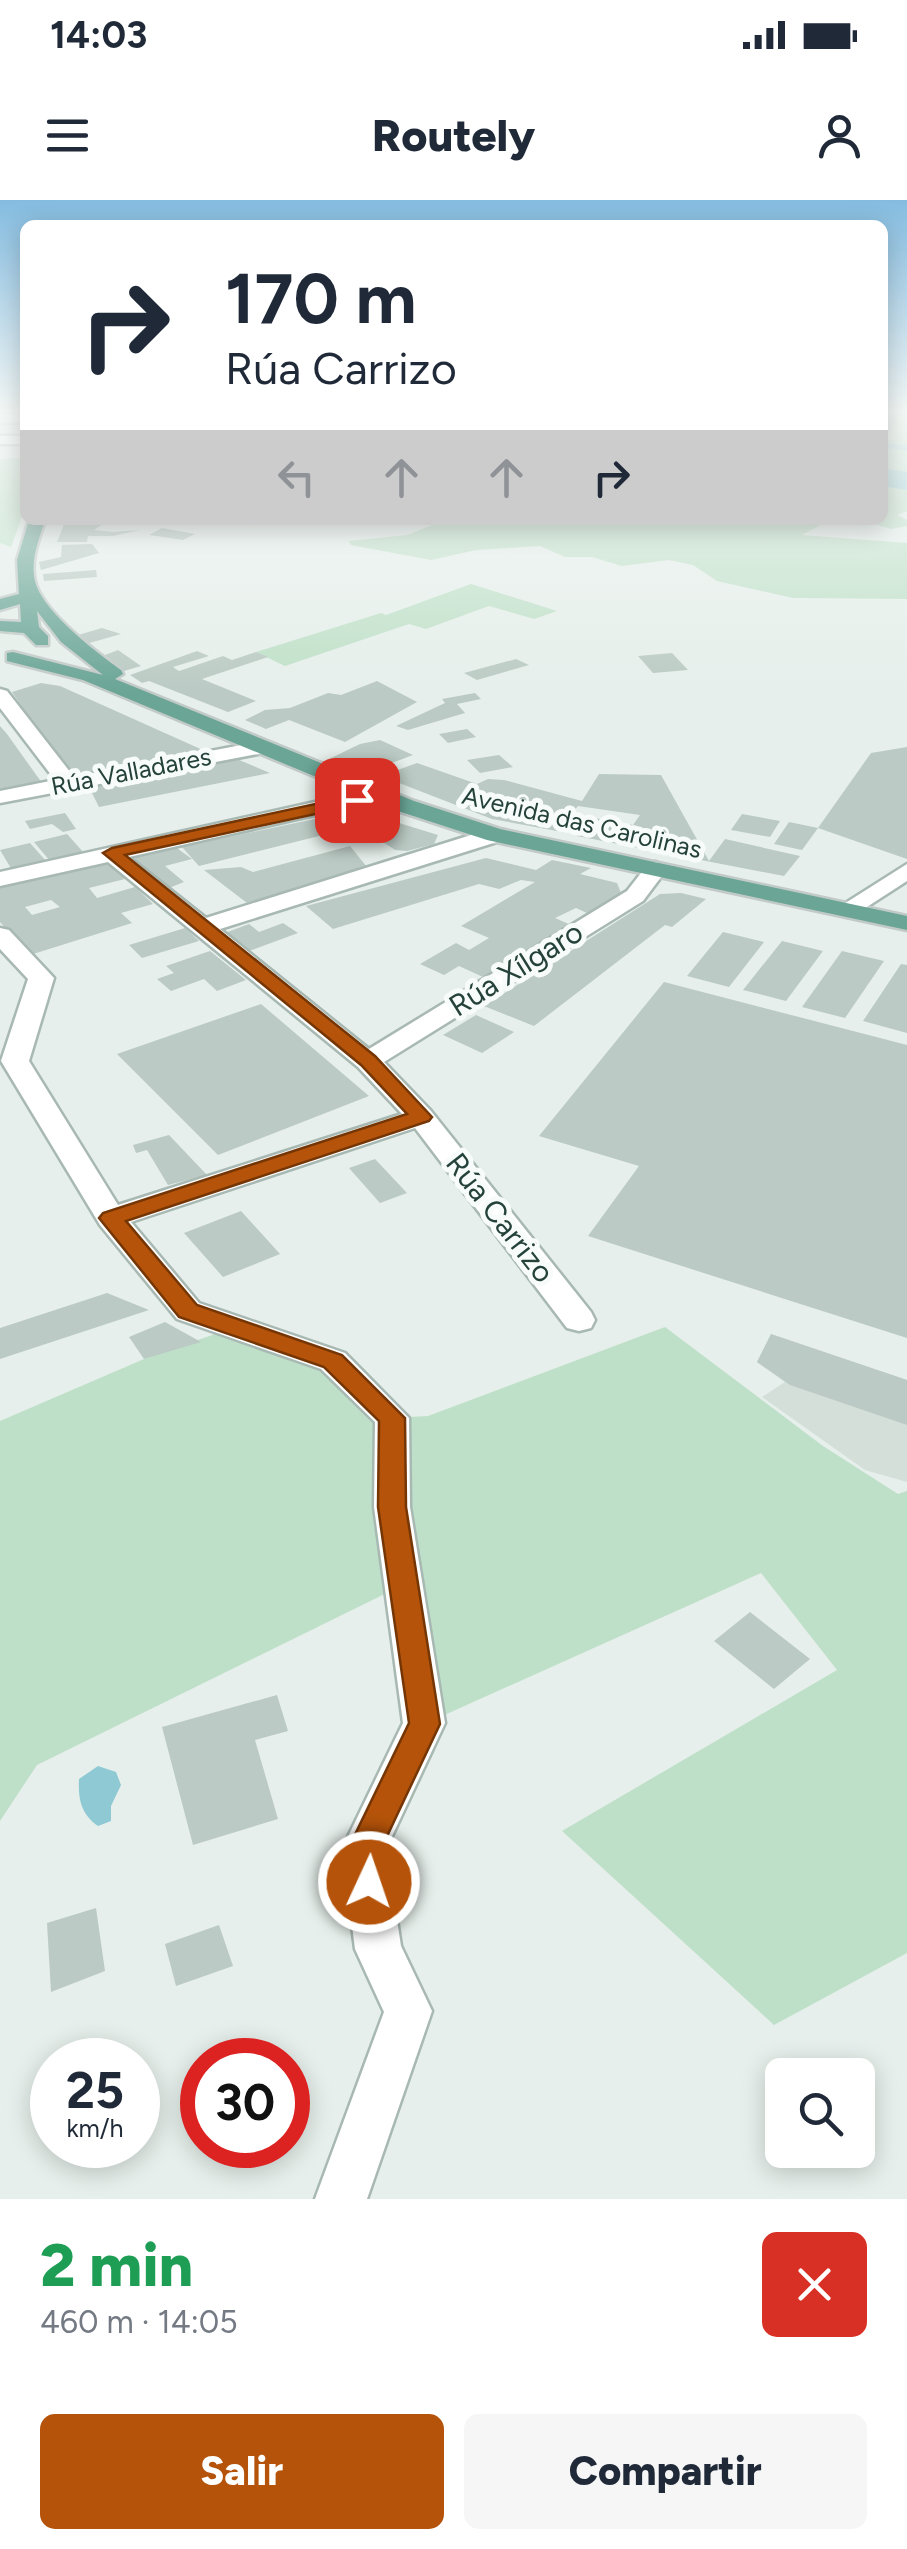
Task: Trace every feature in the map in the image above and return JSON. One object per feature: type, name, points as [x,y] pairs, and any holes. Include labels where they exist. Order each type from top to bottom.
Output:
[{"type":"main road","points":[[0,618],[15,597],[36,525]]},
{"type":"main road","points":[[15,597],[36,636]]},
{"type":"main road","points":[[15,597],[144,698]]},
{"type":"main road","points":[[0,626],[36,636],[90,676]]},
{"type":"main road","points":[[6,658],[36,636]]},
{"type":"main road","points":[[6,658],[90,676],[144,698]]},
{"type":"main road","name":"Avenida das Carolinas","points":[[144,698],[378,794],[495,835],[907,923]]},
{"type":"street","points":[[0,695],[68,783]]},
{"type":"street","name":"Rúa Valladares","points":[[0,797],[262,747]]},
{"type":"street","points":[[0,879],[378,794]]},
{"type":"street","points":[[204,926],[495,835]]},
{"type":"street","name":"Rúa Carrizo","points":[[112,853],[368,1061],[421,1117],[579,1320]]},
{"type":"street","name":"Rúa Xílgaro","points":[[368,1061],[635,896],[656,869]]},
{"type":"street","points":[[848,910],[907,871]]},
{"type":"street","points":[[0,935],[41,978],[15,1061],[111,1218],[188,1311],[333,1361],[392,1418],[392,1507],[424,1724],[364,1849],[378,1949],[408,2011],[341,2199]]},
{"type":"street","points":[[111,1218],[421,1117]]},
{"type":"shaded area","points":[[771,1334],[907,1380],[907,1482],[865,1470],[762,1397],[785,1382],[757,1362]]},
{"type":"green space","points":[[0,505],[20,505],[20,523],[11,547],[0,543]]},
{"type":"green space","points":[[888,505],[907,505],[907,511],[897,515],[907,520],[907,526],[891,529],[877,525],[888,525]]},
{"type":"green space","points":[[432,525],[817,525],[802,535],[907,543],[907,599],[793,598],[717,581],[693,565],[669,560],[622,566],[592,557],[565,557],[540,546],[476,550],[431,560],[351,545],[349,541],[407,535]]},
{"type":"green space","points":[[471,584],[557,611],[534,619],[489,606],[426,629],[409,624],[285,666],[256,652],[381,613],[386,615]]},
{"type":"green space","points":[[235,1327],[333,1361],[392,1418],[428,1416],[665,1327],[823,1446],[898,1494],[907,1491],[907,1953],[774,2025],[562,1831],[837,1670],[761,1573],[440,1717],[403,1585],[37,1765],[0,1821],[0,1421],[144,1359]]},
{"type":"water","points":[[98,1766],[116,1772],[121,1785],[111,1806],[111,1821],[98,1826],[84,1811],[79,1779]]},
{"type":"building","points":[[64,525],[101,525],[94,530],[113,532],[140,530],[88,536],[87,542],[57,542]]},
{"type":"building","points":[[162,528],[195,534],[183,540],[149,535]]},
{"type":"building","points":[[92,544],[99,553],[41,570],[39,562],[61,557],[62,545]]},
{"type":"building","points":[[96,570],[97,577],[44,581],[43,574]]},
{"type":"building","points":[[102,628],[121,634],[86,644],[78,635]]},
{"type":"building","points":[[118,650],[141,666],[124,671],[105,655]]},
{"type":"building","points":[[197,651],[209,656],[173,667],[179,671],[223,656],[232,660],[256,652],[268,657],[202,679],[256,701],[228,712],[149,681],[142,683],[130,675]]},
{"type":"building","points":[[672,653],[688,670],[653,673],[638,656]]},
{"type":"building","points":[[516,659],[529,665],[477,680],[464,673]]},
{"type":"building","points":[[377,681],[417,702],[345,742],[289,720],[266,729],[245,720],[265,710],[290,708],[328,693],[341,695]]},
{"type":"building","points":[[41,683],[60,686],[205,751],[79,778],[68,776],[12,692]]},
{"type":"building","points":[[475,693],[481,699],[457,704],[465,713],[408,730],[396,726],[445,703],[442,699]]},
{"type":"building","points":[[0,726],[7,734],[42,783],[0,794]]},
{"type":"building","points":[[467,729],[476,737],[448,743],[439,734]]},
{"type":"building","points":[[380,740],[413,755],[360,775],[325,761],[360,744]]},
{"type":"building","points":[[907,747],[907,859],[818,828],[871,753]]},
{"type":"building","points":[[499,755],[513,767],[480,773],[467,760]]},
{"type":"building","points":[[237,759],[270,773],[99,807],[89,787],[208,762]]},
{"type":"building","points":[[417,763],[477,784],[488,779],[504,780],[582,801],[599,774],[661,775],[709,861],[725,839],[800,856],[784,876],[577,836],[589,817],[633,825],[640,815],[578,806],[557,831],[492,819],[381,776]]},
{"type":"building","points":[[357,810],[438,835],[434,844],[407,851],[395,850],[374,836],[319,836],[199,866],[182,847]]},
{"type":"building","points":[[65,813],[76,829],[63,832],[52,824],[30,829],[25,821]]},
{"type":"building","points":[[742,814],[780,821],[770,837],[731,830]]},
{"type":"building","points":[[789,822],[818,828],[802,850],[774,844]]},
{"type":"building","points":[[67,834],[84,853],[50,861],[34,842]]},
{"type":"building","points":[[30,843],[46,861],[12,870],[0,850]]},
{"type":"building","points":[[174,846],[192,859],[165,866],[184,882],[169,888],[134,861],[137,856]]},
{"type":"building","points":[[350,846],[367,867],[247,903],[204,870],[241,867],[253,872]]},
{"type":"building","points":[[486,858],[536,870],[552,860],[591,868],[580,874],[617,883],[621,893],[587,913],[576,908],[555,918],[571,925],[483,977],[459,966],[444,975],[420,964],[456,943],[469,950],[489,938],[461,926],[535,882],[521,880],[499,889],[479,884],[333,929],[306,906]]},
{"type":"building","points":[[107,859],[125,879],[89,888],[97,898],[135,887],[153,904],[121,913],[132,923],[30,955],[0,922],[0,886]],"holes":[[[51,900],[60,907],[32,915],[25,907]]]},
{"type":"building","points":[[681,893],[706,899],[672,927],[665,925],[534,1026],[484,1006],[660,894]]},
{"type":"building","points":[[283,923],[298,933],[249,951],[225,933],[249,924],[259,932]]},
{"type":"building","points":[[185,928],[199,941],[142,958],[129,945]]},
{"type":"building","points":[[723,932],[764,942],[729,987],[687,976]]},
{"type":"building","points":[[782,941],[823,951],[786,1001],[743,990]]},
{"type":"building","points":[[210,951],[246,980],[217,991],[204,979],[171,991],[157,979],[174,973],[166,966]]},
{"type":"building","points":[[842,951],[884,961],[845,1018],[802,1007]]},
{"type":"building","points":[[901,964],[907,965],[907,1033],[863,1021]]},
{"type":"building","points":[[664,982],[907,1045],[907,1338],[588,1236],[639,1166],[539,1136]]},
{"type":"building","points":[[261,1004],[369,1096],[218,1155],[117,1054]]},
{"type":"building","points":[[476,1015],[514,1032],[482,1053],[443,1035]]},
{"type":"building","points":[[169,1135],[207,1175],[168,1185],[147,1150],[136,1153],[133,1145]]},
{"type":"building","points":[[375,1159],[407,1193],[380,1203],[349,1168]]},
{"type":"building","points":[[241,1211],[280,1254],[223,1277],[184,1233]]},
{"type":"building","points":[[107,1293],[149,1310],[0,1359],[0,1328]]},
{"type":"building","points":[[165,1322],[201,1342],[144,1359],[129,1337]]},
{"type":"building","points":[[771,1334],[907,1380],[907,1425],[790,1385],[757,1362]]},
{"type":"building","points":[[750,1612],[810,1659],[774,1689],[714,1641]]},
{"type":"building","points":[[277,1695],[288,1731],[255,1740],[278,1819],[193,1845],[162,1727]]},
{"type":"building","points":[[96,1908],[105,1971],[51,1992],[47,1923]]},
{"type":"building","points":[[219,1925],[233,1966],[176,1986],[165,1944]]},
{"type":"route","points":[[357,800],[112,853],[368,1061],[421,1117],[111,1218],[188,1311],[333,1361],[392,1418],[392,1507],[424,1724],[364,1849],[369,1882]]}]
